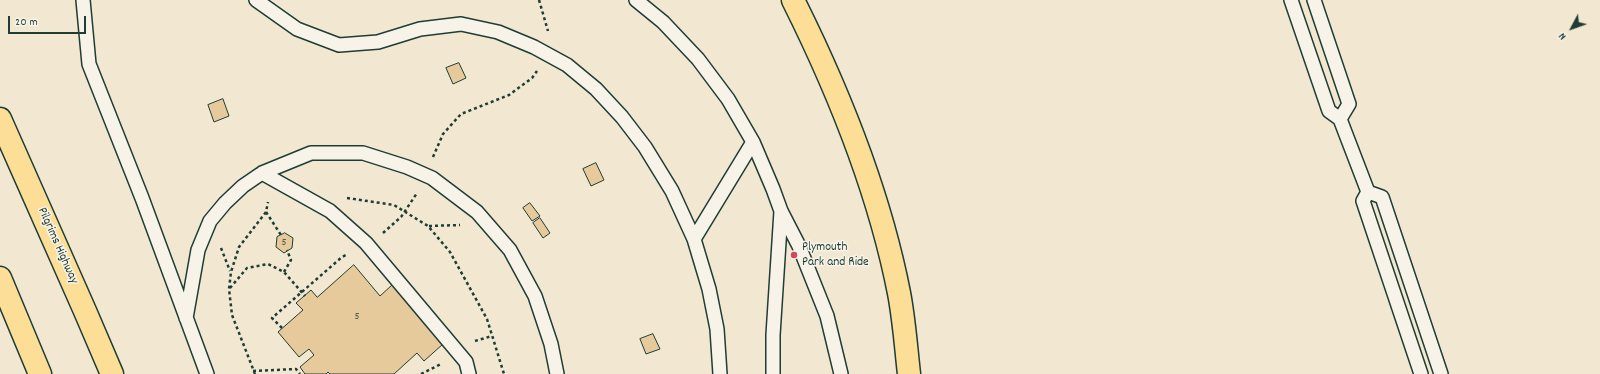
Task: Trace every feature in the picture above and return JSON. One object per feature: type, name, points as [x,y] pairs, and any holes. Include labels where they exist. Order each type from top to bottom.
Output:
[{"type":"highway","points":[[793,0],[815,45],[842,109],[869,183],[884,231],[899,293],[909,374]]},
{"type":"highway","name":"Pilgrims Highway","points":[[0,120],[112,374]]},
{"type":"highway","points":[[0,278],[40,374]]},
{"type":"highway","points":[[85,311],[117,374]]},
{"type":"lane","points":[[83,0],[89,64],[142,198],[207,374]]},
{"type":"lane","points":[[256,0],[297,29],[339,46],[378,42],[420,29],[461,24],[498,32],[534,47],[567,65],[596,89],[622,117],[645,147],[672,191],[694,239],[709,289],[717,329],[720,374]]},
{"type":"lane","points":[[636,0],[663,22],[698,59],[728,99],[753,142],[773,188],[781,211],[800,246],[827,316],[841,374]]},
{"type":"lane","points":[[1291,0],[1329,111],[1340,118],[1368,192],[1382,197],[1441,374]]},
{"type":"lane","points":[[1314,0],[1349,104],[1340,118]]},
{"type":"lane","points":[[694,239],[753,142]]},
{"type":"lane","points":[[186,318],[198,250],[210,220],[225,202],[243,186],[262,173],[311,153],[362,153],[407,167],[432,178],[477,212],[510,250],[535,296],[551,344],[557,374]]},
{"type":"lane","points":[[262,173],[330,211],[366,243],[466,362],[468,374]]},
{"type":"lane","points":[[1368,192],[1363,201],[1421,374]]},
{"type":"lane","points":[[773,374],[773,328],[781,211]]},
{"type":"path","points":[[345,198],[394,205],[428,226],[450,252],[487,319],[504,374]]},
{"type":"path","points":[[255,374],[232,315],[229,288],[231,272],[239,247],[266,212],[268,202]]},
{"type":"path","points":[[266,212],[281,235]]},
{"type":"path","points":[[428,226],[462,225]]},
{"type":"path","points":[[284,272],[291,260],[287,250]]},
{"type":"path","points":[[229,288],[247,268],[268,264],[284,272],[305,296]]},
{"type":"path","points":[[253,370],[296,369],[300,374]]},
{"type":"building","points":[[459,63],[466,78],[453,84],[446,68]]},
{"type":"building","points":[[223,99],[229,116],[214,122],[208,105]]},
{"type":"building","points":[[596,163],[604,180],[591,186],[583,169]]},
{"type":"building","points":[[530,203],[540,216],[532,221],[523,208]]},
{"type":"building","points":[[540,218],[550,233],[543,238],[533,223]]},
{"type":"building","points":[[285,233],[293,238],[292,248],[284,253],[276,247],[277,237]]},
{"type":"building","points":[[354,265],[380,296],[392,285],[443,344],[424,361],[417,353],[394,374],[330,374],[328,372],[326,374],[305,374],[300,367],[314,355],[309,349],[299,357],[278,332],[303,310],[296,303],[311,290],[317,297]]},
{"type":"building","points":[[653,334],[660,349],[646,354],[640,339]]},
{"type":"place","name":"Plymouth Park and Ride","points":[[794,255]]}]
